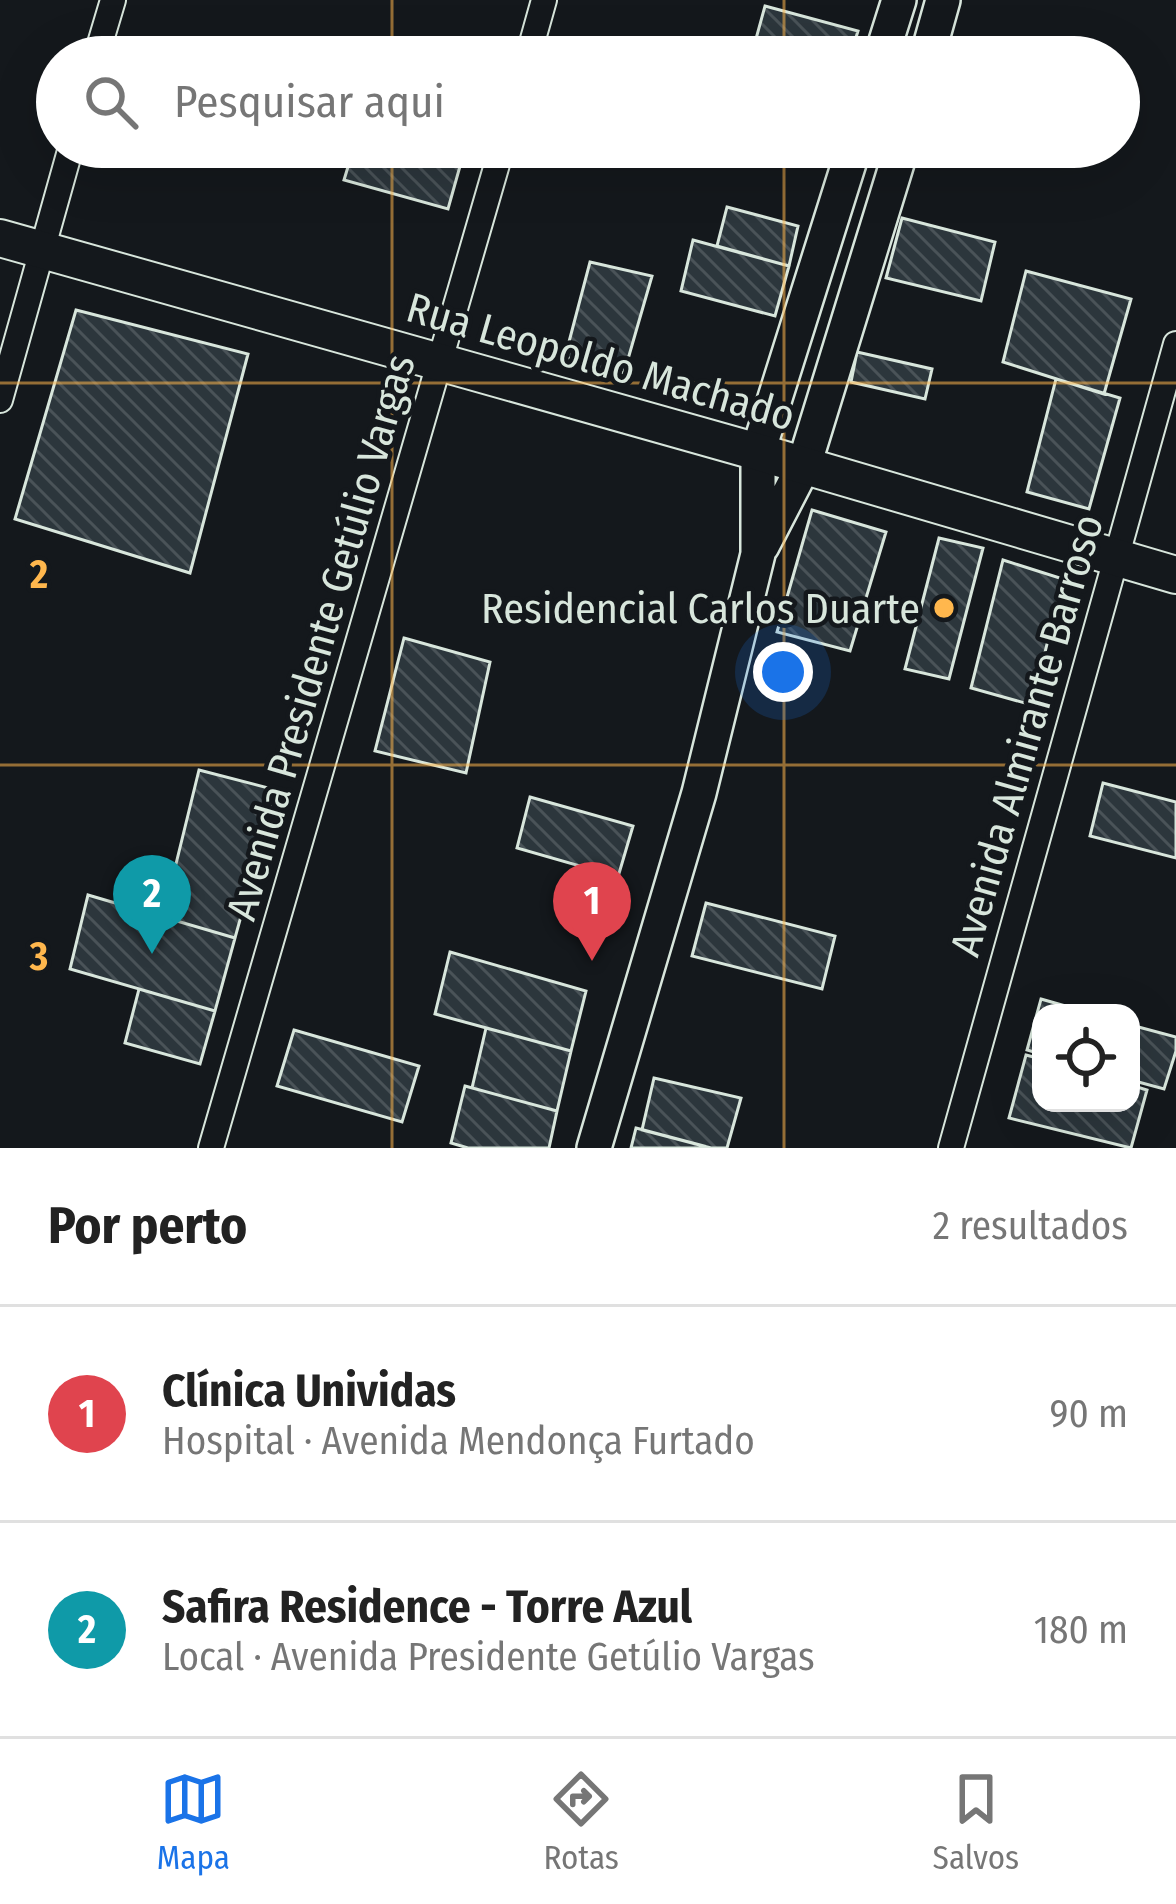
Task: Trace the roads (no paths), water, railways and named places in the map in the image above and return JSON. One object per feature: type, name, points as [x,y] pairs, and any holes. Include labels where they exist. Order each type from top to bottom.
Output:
[{"type":"main road","name":"Rua Leopoldo Machado","points":[[0,238],[1176,575]]},
{"type":"street","points":[[103,36],[112,0]]},
{"type":"street","points":[[534,36],[544,0]]},
{"type":"street","points":[[888,36],[899,0]]},
{"type":"street","points":[[933,36],[943,0]]},
{"type":"street","points":[[0,400],[65,168]]},
{"type":"street","name":"Avenida Presidente Getúlio Vargas","points":[[211,1148],[496,168]]},
{"type":"street","points":[[758,554],[758,452],[848,168]]},
{"type":"street","points":[[594,1148],[699,793],[758,554],[804,465],[896,168]]},
{"type":"street","name":"Avenida Almirante Barroso","points":[[951,1148],[1176,344]]},
{"type":"place","name":"Residencial Carlos Duarte","points":[[944,608]]},
{"type":"place","name":"Safira Residence - Torre Azul","points":[[152,954]]},
{"type":"place","name":"Clínica Unividas","points":[[592,961]]}]
